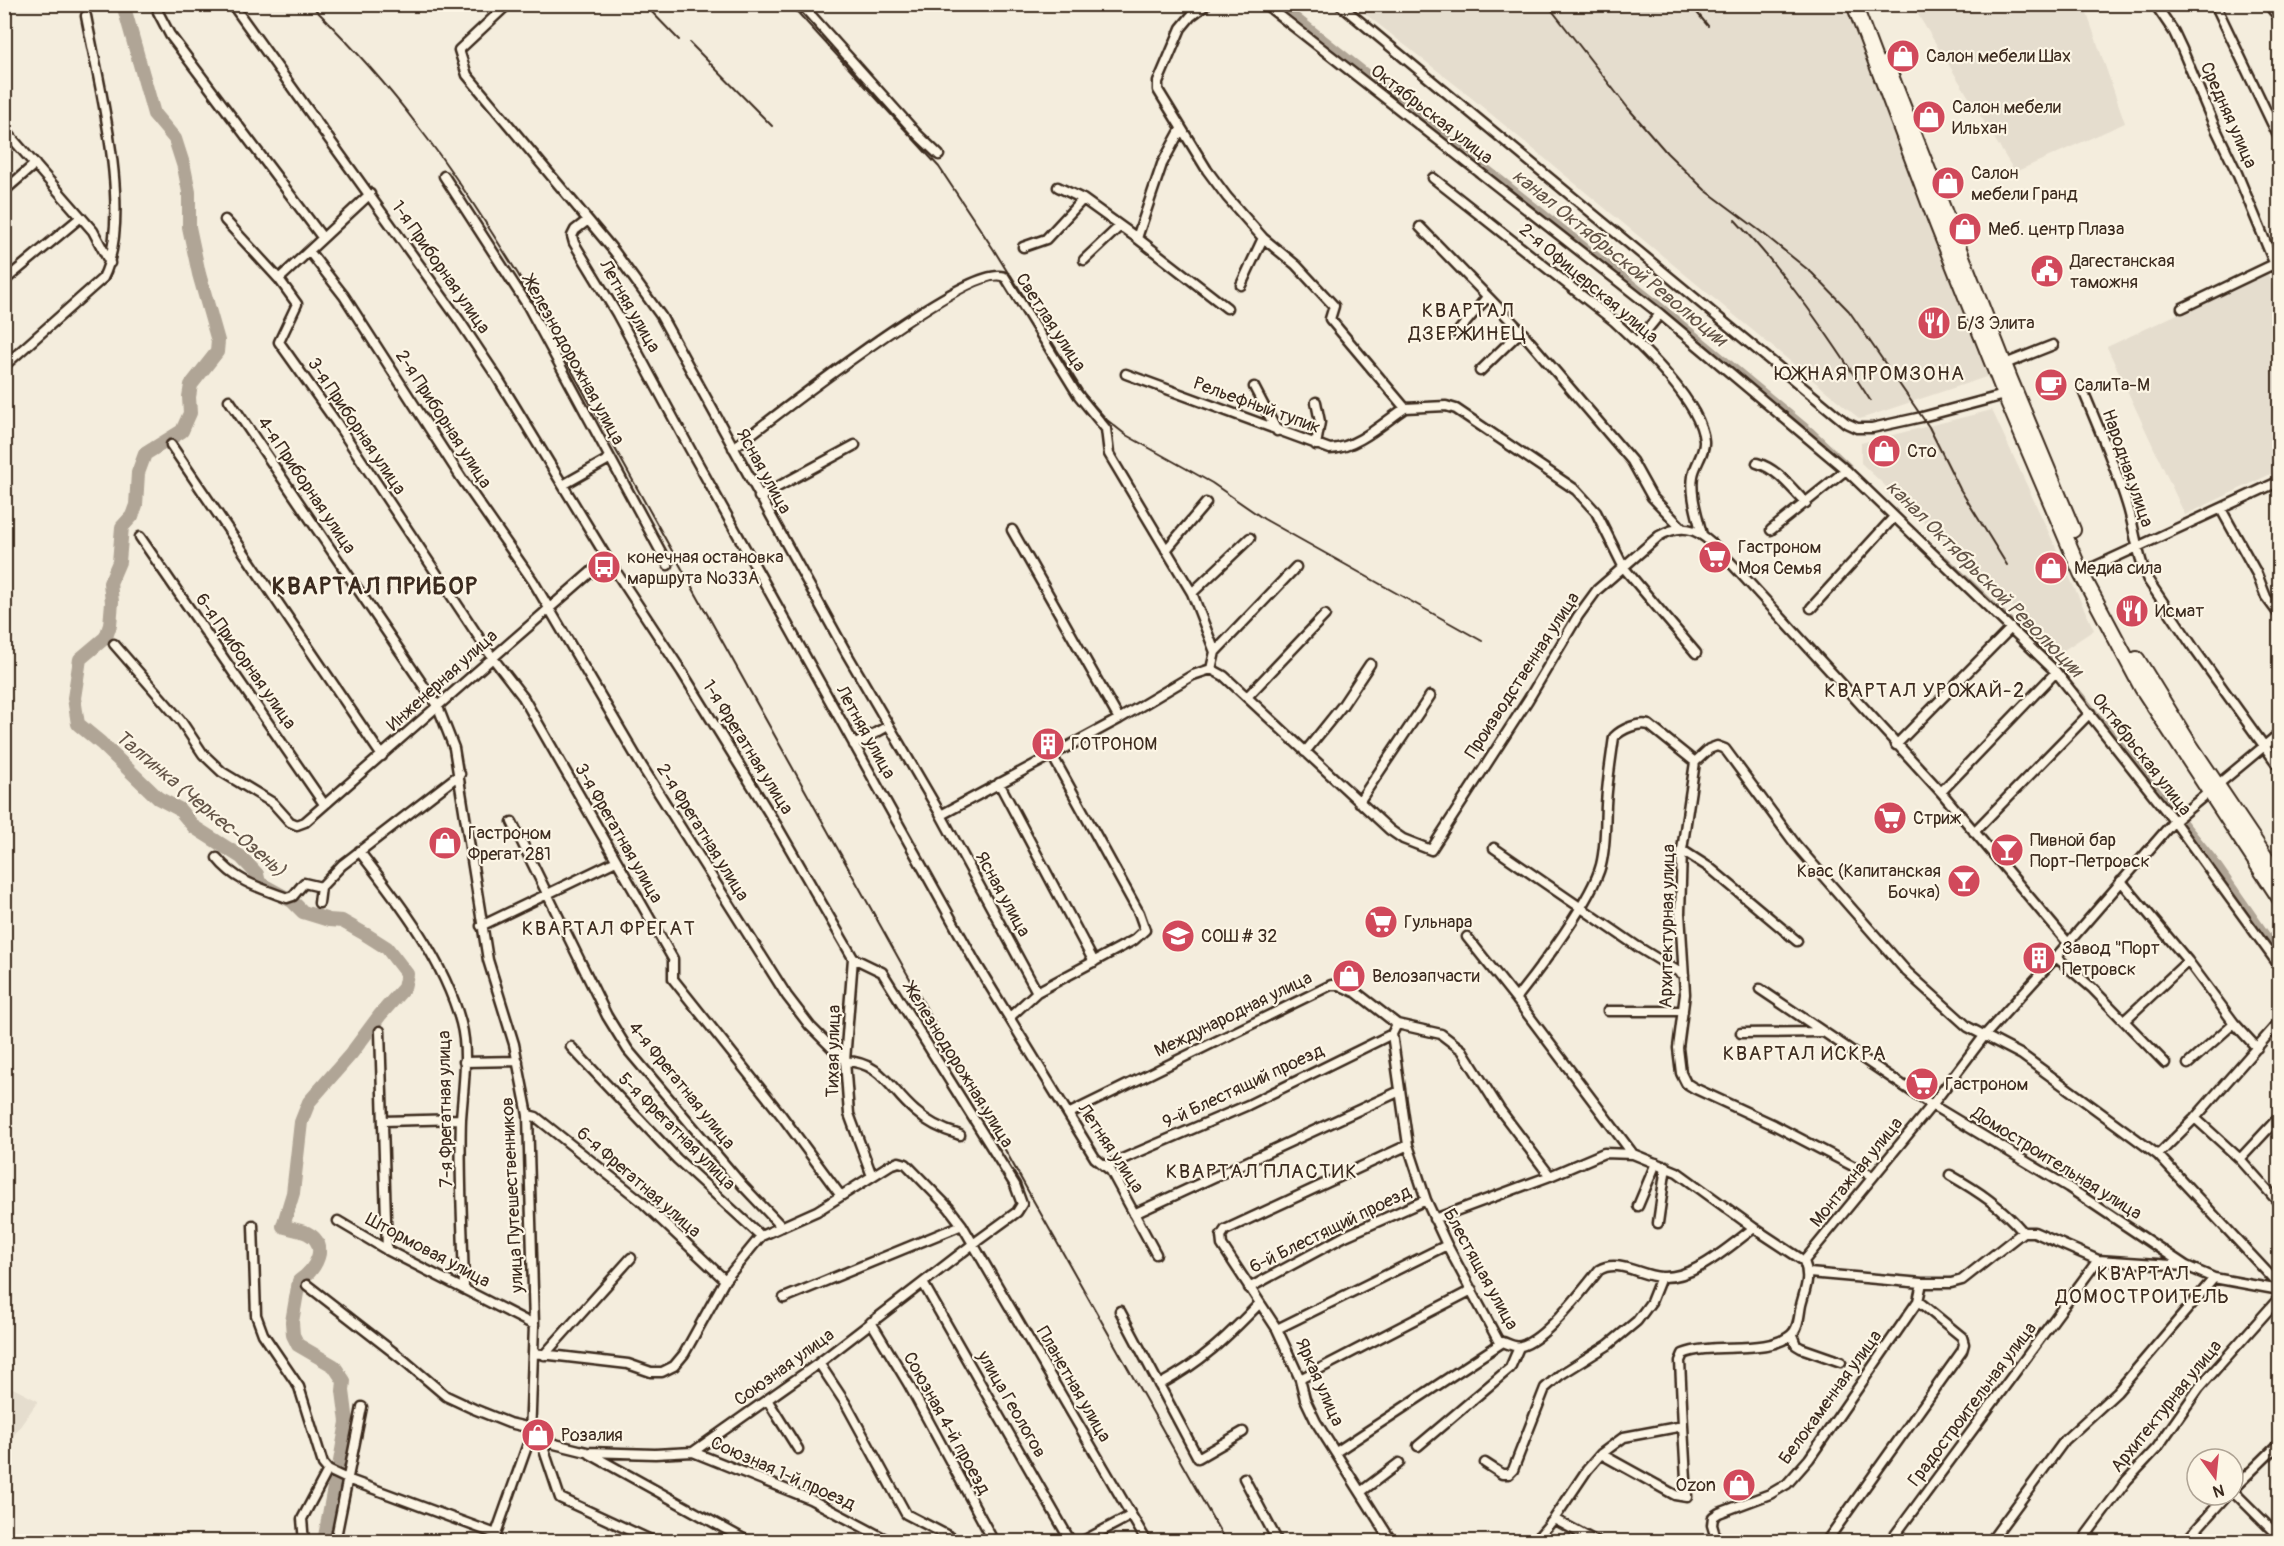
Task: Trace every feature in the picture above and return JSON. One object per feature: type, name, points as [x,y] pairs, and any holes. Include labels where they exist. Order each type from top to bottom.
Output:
[{"type":"main road","points":[[1854,4],[1999,367],[2085,572],[2142,688],[2212,789],[2280,879]]},
{"type":"main road","points":[[1864,4],[1999,367]]},
{"type":"main road","points":[[2212,789],[2280,899]]},
{"type":"street","name":"1-я Приборная улица","points":[[232,4],[472,339],[607,558]]},
{"type":"street","name":"Ясная улица","points":[[508,4],[459,50],[466,75],[614,251],[661,316],[759,497],[941,815],[1038,992]]},
{"type":"street","points":[[801,4],[918,135],[939,154]]},
{"type":"street","points":[[1207,4],[1191,16],[1181,28],[1158,82],[1158,90],[1180,129],[1227,197],[1263,238],[1296,265],[1334,306],[1330,319],[1405,408],[1446,406],[1456,410],[1576,490],[1596,512],[1624,568],[1696,653]]},
{"type":"street","name":"Октябрьская улица","points":[[1265,4],[1660,314],[1846,470],[2056,672],[2176,819],[2280,967]]},
{"type":"street","points":[[1339,4],[1846,423],[1857,428],[1872,428],[1923,417],[2010,393]]},
{"type":"street","name":"Средняя улица","points":[[2155,4],[2174,32],[2182,49],[2280,277]]},
{"type":"street","points":[[2215,4],[2280,140]]},
{"type":"street","points":[[2268,4],[2280,19]]},
{"type":"street","points":[[158,12],[170,34],[322,237]]},
{"type":"street","points":[[4,366],[103,278],[110,264],[116,229],[116,206],[108,133],[86,16]]},
{"type":"street","points":[[4,129],[81,217],[102,244],[110,264]]},
{"type":"street","points":[[1137,238],[1162,164],[1180,129]]},
{"type":"street","points":[[4,191],[35,164]]},
{"type":"street","name":"Железнодорожная улица","points":[[444,176],[528,306],[668,565]]},
{"type":"street","name":"2-я Офицерская улица","points":[[1433,178],[1546,266],[1637,342],[1679,387],[1702,429],[1705,444],[1693,474],[1692,489],[1702,535]]},
{"type":"street","points":[[1058,187],[1083,199],[1227,308]]},
{"type":"street","points":[[279,279],[370,194]]},
{"type":"street","points":[[1023,247],[1046,239],[1083,199]]},
{"type":"street","points":[[4,280],[81,217]]},
{"type":"street","name":"3-я Приборная улица","points":[[225,220],[279,279],[297,304],[279,342],[336,422],[492,657]]},
{"type":"street","name":"Летняя улица","points":[[588,220],[575,230],[572,236],[574,243],[617,314],[690,450],[974,960],[1095,1158],[1111,1171],[1156,1254]]},
{"type":"street","points":[[1084,260],[1120,226]]},
{"type":"street","points":[[1420,227],[1521,331],[1632,461],[1652,497],[1682,528],[1702,535],[1725,557],[1941,792],[2068,944]]},
{"type":"street","points":[[1241,285],[1263,238]]},
{"type":"street","name":"2-я Приборная улица","points":[[309,251],[344,296],[549,608]]},
{"type":"street","points":[[2182,308],[2274,264]]},
{"type":"street","name":"Светлая улица","points":[[733,448],[899,324],[966,286],[996,274],[1001,275],[1006,278],[1079,396],[1106,429],[1109,454],[1192,593],[1215,652]]},
{"type":"street","points":[[1457,333],[1487,297]]},
{"type":"street","points":[[1637,342],[1660,314]]},
{"type":"street","points":[[1480,371],[1521,331]]},
{"type":"street","points":[[1999,367],[2054,345]]},
{"type":"street","name":"Рельефный тупик","points":[[1126,374],[1330,449],[1343,449],[1405,408]]},
{"type":"street","points":[[1254,387],[1277,431]]},
{"type":"street","name":"Народная улица","points":[[2082,388],[2120,483],[2142,567],[2148,580],[2194,650],[2280,768]]},
{"type":"street","name":"4-я Приборная улица","points":[[229,400],[438,707]]},
{"type":"street","points":[[1316,402],[1320,422],[1316,445]]},
{"type":"street","points":[[171,445],[382,756]]},
{"type":"street","points":[[759,497],[855,445]]},
{"type":"street","points":[[563,485],[609,459]]},
{"type":"street","points":[[1757,463],[1776,473],[1806,502]]},
{"type":"street","points":[[1771,530],[1846,470]]},
{"type":"street","points":[[2085,572],[2137,545],[2280,481]]},
{"type":"street","points":[[1166,550],[1206,503]]},
{"type":"street","points":[[2221,508],[2257,574],[2266,597],[2280,616]]},
{"type":"street","points":[[1811,608],[1894,517]]},
{"type":"street","name":"Производственная улица","points":[[1211,669],[1224,676],[1359,802],[1403,839],[1431,850],[1528,700],[1578,616],[1597,590],[1659,536],[1670,530],[1682,528]]},
{"type":"street","points":[[1012,530],[1119,719]]},
{"type":"street","name":"6-я Приборная улица","points":[[140,537],[324,804]]},
{"type":"street","points":[[1192,593],[1250,538]]},
{"type":"street","name":"Инженерная улица","points":[[114,644],[181,721],[203,754],[222,772],[273,803],[290,822],[297,825],[305,822],[382,756],[607,558]]},
{"type":"street","name":"1-я Фрегатная улица","points":[[607,558],[682,672],[777,826],[853,958]]},
{"type":"street","points":[[941,815],[1119,719],[1193,675],[1211,669],[1215,652],[1296,567]]},
{"type":"street","name":"2-я Фрегатная улица","points":[[549,608],[643,768],[786,996],[810,1026],[845,1061]]},
{"type":"street","points":[[1247,697],[1324,615]]},
{"type":"street","points":[[1896,744],[2011,628]]},
{"type":"street","name":"3-я Фрегатная улица","points":[[492,657],[523,697],[673,958],[672,972],[677,985],[782,1116],[841,1196]]},
{"type":"street","points":[[1305,752],[1342,706],[1370,664]]},
{"type":"street","points":[[1941,792],[2056,672]]},
{"type":"street","points":[[1359,802],[1430,696]]},
{"type":"street","name":"улица Путешественников","points":[[438,707],[454,748],[460,774],[490,969],[519,1061],[528,1115],[534,1325],[531,1428],[530,1438],[494,1538]]},
{"type":"street","points":[[1974,832],[2090,713]]},
{"type":"street","points":[[1517,1000],[1596,878],[1601,863],[1614,737],[1620,731],[1643,724],[1649,725],[1695,762],[1709,749],[1717,746],[1725,749],[1796,845],[1907,972],[1968,1027],[2022,1055],[2158,1155],[2280,1288]]},
{"type":"street","points":[[854,745],[888,726]]},
{"type":"street","name":"Монтажная улица","points":[[1804,1261],[1932,1105],[1985,1035],[2068,944],[2176,819],[2280,733]]},
{"type":"street","points":[[1010,1017],[1038,992],[1134,940],[1145,930],[1140,913],[1052,755]]},
{"type":"street","name":"Архитектурная улица","points":[[1695,762],[1682,850],[1680,913],[1684,975],[1683,1011],[1678,1048],[1681,1073],[1686,1083],[1872,1176]]},
{"type":"street","points":[[319,903],[321,886],[359,851],[460,774]]},
{"type":"street","points":[[999,783],[1094,962]]},
{"type":"street","name":"4-я Фрегатная улица","points":[[512,822],[607,1016],[628,1050],[743,1186],[782,1227]]},
{"type":"street","points":[[1494,848],[1638,947],[1684,975]]},
{"type":"street","points":[[1682,850],[1710,868],[1797,941]]},
{"type":"street","name":"7-я Фрегатная улица","points":[[359,851],[418,932],[454,1000],[462,1026],[464,1288]]},
{"type":"street","points":[[217,858],[231,874],[242,881],[287,898],[293,896],[304,883],[321,886]]},
{"type":"street","points":[[482,926],[616,861]]},
{"type":"street","points":[[2121,881],[2188,961],[2234,1023],[2257,1047]]},
{"type":"street","points":[[1467,937],[1633,1154]]},
{"type":"street","points":[[2056,957],[2092,988],[2165,1063]]},
{"type":"street","name":"Железнодорожная улица","points":[[853,958],[882,972],[1015,1185],[1022,1204]]},
{"type":"street","name":"Тихая улица","points":[[853,958],[845,1061],[849,1114],[872,1176]]},
{"type":"street","points":[[2124,1021],[2188,961]]},
{"type":"street","name":"Международная улица","points":[[1068,1114],[1331,985],[1339,985],[1357,993],[1397,1024],[1441,1034],[1462,1050],[1500,1110],[1550,1176]]},
{"type":"street","name":"Домостроительная улица","points":[[1760,989],[1932,1105],[2068,1187],[2186,1266]]},
{"type":"street","points":[[1608,1011],[1683,1011]]},
{"type":"street","points":[[2158,1155],[2195,1118],[2280,1021]]},
{"type":"street","points":[[2188,1064],[2234,1023]]},
{"type":"street","points":[[1392,1034],[1397,1024]]},
{"type":"street","points":[[380,1031],[387,1250]]},
{"type":"street","points":[[1741,1033],[1822,1032]]},
{"type":"street","name":"Блестящая улица","points":[[1392,1034],[1408,1145],[1426,1200],[1447,1245],[1500,1344],[1503,1342],[1520,1347],[1551,1327],[1599,1270],[1606,1266],[1615,1265],[1661,1277],[1682,1274],[1703,1264],[1754,1228]]},
{"type":"street","name":"9-й Блестящий проезд","points":[[1106,1166],[1248,1105],[1392,1034]]},
{"type":"street","name":"5-я Фрегатная улица","points":[[571,1047],[677,1159],[761,1236]]},
{"type":"street","points":[[464,1062],[519,1061]]},
{"type":"street","points":[[845,1061],[861,1062],[874,1070],[913,1110],[945,1131],[960,1135]]},
{"type":"street","points":[[1134,1214],[1401,1091]]},
{"type":"street","name":"6-я Фрегатная улица","points":[[528,1115],[536,1117],[612,1177],[725,1280]]},
{"type":"street","points":[[2240,1159],[2280,1116]]},
{"type":"street","points":[[2195,1118],[2240,1159],[2280,1204]]},
{"type":"street","points":[[383,1121],[462,1119]]},
{"type":"street","name":"Яркая улица","points":[[1392,1542],[1305,1400],[1300,1379],[1277,1329],[1222,1245],[1221,1236],[1225,1230],[1408,1145]]},
{"type":"street","points":[[1434,1219],[1550,1176],[1604,1153],[1633,1154],[1677,1172],[1804,1261],[1809,1273],[1797,1325],[1792,1335],[1778,1342],[1736,1348],[1690,1350],[1683,1353],[1680,1360],[1687,1497],[1675,1495],[1601,1454]]},
{"type":"street","points":[[534,1353],[628,1364],[651,1372],[662,1372],[674,1366],[684,1354],[725,1280],[761,1236],[817,1211],[890,1165],[899,1162],[906,1164],[949,1208],[962,1225],[972,1244]]},
{"type":"street","points":[[1638,1206],[1656,1163]]},
{"type":"street","points":[[1658,1223],[1666,1166]]},
{"type":"street","points":[[1950,1175],[1990,1199],[2008,1214],[2023,1232]]},
{"type":"street","name":"6-й Блестящий проезд","points":[[1249,1288],[1345,1236],[1426,1200]]},
{"type":"street","name":"Союзная улица","points":[[693,1452],[819,1363],[972,1244],[1017,1212],[1022,1204]]},
{"type":"street","name":"Штормовая улица","points":[[338,1221],[387,1250],[534,1325]]},
{"type":"street","points":[[253,1225],[256,1315],[263,1334],[299,1387],[306,1404],[320,1457],[328,1470],[494,1538]]},
{"type":"street","points":[[784,1298],[962,1225]]},
{"type":"street","points":[[1809,1273],[1923,1283],[1951,1283],[1962,1280],[2023,1232],[2034,1232],[2098,1260],[2186,1266],[2214,1278],[2280,1288]]},
{"type":"street","name":"Планетная улица","points":[[972,1244],[985,1262],[1147,1542]]},
{"type":"street","points":[[1277,1329],[1447,1245]]},
{"type":"street","points":[[544,1355],[631,1258]]},
{"type":"street","name":"Градостроительная улица","points":[[1895,1541],[1895,1535],[2098,1260]]},
{"type":"street","points":[[1485,1463],[1502,1474],[1509,1474],[1513,1470],[1545,1388],[1560,1375],[1608,1345],[1637,1321],[1651,1302],[1661,1277]]},
{"type":"street","points":[[1990,1542],[2065,1440],[2117,1392],[2214,1278]]},
{"type":"street","name":"улица Геологов","points":[[923,1283],[1071,1542]]},
{"type":"street","name":"Белокаменная улица","points":[[1717,1542],[1712,1525],[1713,1518],[1719,1513],[1770,1494],[1787,1484],[1809,1459],[1918,1301],[1923,1283]]},
{"type":"street","points":[[307,1285],[446,1396],[482,1413],[531,1428]]},
{"type":"street","points":[[1300,1379],[1472,1290]]},
{"type":"street","name":"Архитектурная улица","points":[[2084,1542],[2087,1534],[2127,1480],[2157,1448],[2199,1388],[2280,1297]]},
{"type":"street","points":[[1826,1542],[1965,1344],[1962,1336],[1918,1301]]},
{"type":"street","points":[[1159,1385],[1209,1354],[1260,1303]]},
{"type":"street","points":[[1120,1311],[1198,1458],[1243,1432]]},
{"type":"street","name":"Союзная 4-й проезд","points":[[871,1322],[909,1385],[994,1542]]},
{"type":"street","points":[[1792,1335],[1796,1345],[1801,1348],[1841,1362]]},
{"type":"street","points":[[1335,1452],[1500,1344]]},
{"type":"street","points":[[1418,1446],[1510,1368],[1520,1347]]},
{"type":"street","points":[[819,1363],[846,1404],[906,1514],[960,1542]]},
{"type":"street","points":[[768,1401],[798,1449]]},
{"type":"street","points":[[335,1542],[363,1407]]},
{"type":"street","points":[[1534,1542],[1554,1519],[1587,1470],[1601,1454],[1624,1437],[1683,1426]]},
{"type":"street","points":[[530,1438],[587,1452],[655,1454],[693,1452]]},
{"type":"street","points":[[541,1441],[560,1498],[655,1542]]},
{"type":"street","points":[[2245,1478],[2280,1443]]},
{"type":"street","points":[[587,1452],[749,1542]]},
{"type":"street","name":"Союзная 1-й проезд","points":[[693,1452],[810,1499],[891,1542]]},
{"type":"street","points":[[1362,1491],[1399,1463]]},
{"type":"street","points":[[304,1542],[302,1519],[328,1470]]},
{"type":"street","points":[[1244,1478],[1278,1542]]},
{"type":"street","points":[[2245,1502],[2280,1538]]},
{"type":"street","points":[[2185,1542],[2216,1507]]},
{"type":"street","points":[[1087,1540],[1130,1516]]},
{"type":"street","points":[[1554,1519],[1597,1542]]},
{"type":"shaded area","points":[[1354,5],[1851,5],[1989,376],[1860,419],[1462,90]]},
{"type":"shaded area","points":[[1912,5],[2084,5],[2125,123],[2015,172]]},
{"type":"shaded area","points":[[2267,272],[2279,299],[2279,470],[2185,515],[2107,347]]},
{"type":"shaded area","points":[[1992,410],[2094,630],[2061,652],[1861,463],[1861,443]]},
{"type":"shaded area","points":[[5,1384],[38,1401],[5,1448]]},
{"type":"waterway","name":"Талгинка (Черкес-Озень)","points":[[123,4],[154,114],[175,139],[184,167],[189,192],[189,227],[199,274],[218,341],[217,352],[191,385],[190,413],[182,431],[145,454],[138,473],[136,505],[132,516],[122,527],[119,562],[110,583],[112,602],[110,625],[106,637],[80,659],[74,698],[78,724],[158,798],[179,809],[194,827],[241,857],[257,874],[259,883],[292,901],[303,912],[329,920],[342,921],[365,934],[387,948],[407,974],[404,988],[309,1102],[301,1122],[293,1193],[283,1226],[307,1233],[318,1244],[319,1251],[315,1264],[299,1281],[292,1322],[293,1335],[298,1345],[334,1366],[344,1381],[347,1422],[339,1467]]},
{"type":"waterway","name":"канал Октябрьской Революции","points":[[1280,4],[1657,304],[1810,431],[1849,468]]},
{"type":"waterway","name":"канал Октябрьской Революции","points":[[1945,560],[2063,675]]},
{"type":"waterway","name":"канал Октябрьской Революции","points":[[2077,692],[2213,859],[2280,955]]},
{"type":"waterway","name":"Талгинка (Черкес-Озень)","points":[[324,1542],[335,1482]]},
{"type":"railway","points":[[310,4],[366,63],[405,109],[457,179],[518,274],[1226,1542]]},
{"type":"railway","points":[[644,4],[679,40]]},
{"type":"railway","points":[[790,4],[939,167],[994,250],[1078,387],[1107,420],[1126,435],[1212,483],[1264,519],[1482,641]]},
{"type":"railway","points":[[1547,4],[1628,108],[1667,153],[1705,190],[1812,273],[1849,311],[1929,427],[1960,489],[2007,565]]},
{"type":"railway","points":[[1690,4],[1708,26]]},
{"type":"railway","points":[[690,43],[772,126]]},
{"type":"railway","points":[[1735,220],[1807,307],[1870,400]]},
{"type":"place","name":"Салон мебели Шах","points":[[1903,56]]},
{"type":"place","name":"Салон мебели Ильхан","points":[[1929,117]]},
{"type":"place","name":"Салон мебели Гранд","points":[[1948,183]]},
{"type":"place","name":"Меб. центр Плаза","points":[[1965,229]]},
{"type":"place","name":"Дагестанская таможня","points":[[2047,271]]},
{"type":"place","name":"Б/З Элита","points":[[1934,323]]},
{"type":"place","name":"СалиТа-М","points":[[2051,385]]},
{"type":"place","name":"Сто","points":[[1884,451]]},
{"type":"place","name":"Гастроном Моя Семья","points":[[1715,557]]},
{"type":"place","name":"конечная остановка маршрута №33А","points":[[604,567]]},
{"type":"place","name":"Медиа сила","points":[[2051,568]]},
{"type":"place","name":"Исмат","points":[[2132,611]]},
{"type":"place","name":"ГОТРОНОМ","points":[[1048,744]]},
{"type":"place","name":"Стриж","points":[[1890,818]]},
{"type":"place","name":"Гастроном Фрегат 281","points":[[445,843]]},
{"type":"place","name":"Пивной бар Порт-Петровск","points":[[2007,850]]},
{"type":"place","name":"Квас (Капитанская Бочка)","points":[[1964,881]]},
{"type":"place","name":"Гульнара","points":[[1381,922]]},
{"type":"place","name":"СОШ # 32","points":[[1178,936]]},
{"type":"place","name":"Завод \"Порт Петровск","points":[[2039,958]]},
{"type":"place","name":"Велозапчасти","points":[[1349,976]]},
{"type":"place","name":"Гастроном","points":[[1922,1084]]},
{"type":"place","name":"Розалия","points":[[538,1435]]},
{"type":"place","name":"Ozon","points":[[1739,1485]]},
{"type":"district","name":"КВАРТАЛ ДЗЕРЖИНЕЦ","points":[[1468,322]]},
{"type":"district","name":"ЮЖНАЯ ПРОМЗОНА","points":[[1870,373]]},
{"type":"district","name":"КВАРТАЛ ПРИБОР","points":[[375,586]]},
{"type":"district","name":"КВАРТАЛ УРОЖАЙ-2","points":[[1925,690]]},
{"type":"district","name":"КВАРТАЛ ФРЕГАТ","points":[[609,928]]},
{"type":"district","name":"КВАРТАЛ ИСКРА","points":[[1805,1053]]},
{"type":"district","name":"КВАРТАЛ ПЛАСТИК","points":[[1262,1171]]},
{"type":"district","name":"КВАРТАЛ ДОМОСТРОИТЕЛЬ","points":[[2143,1284]]}]
